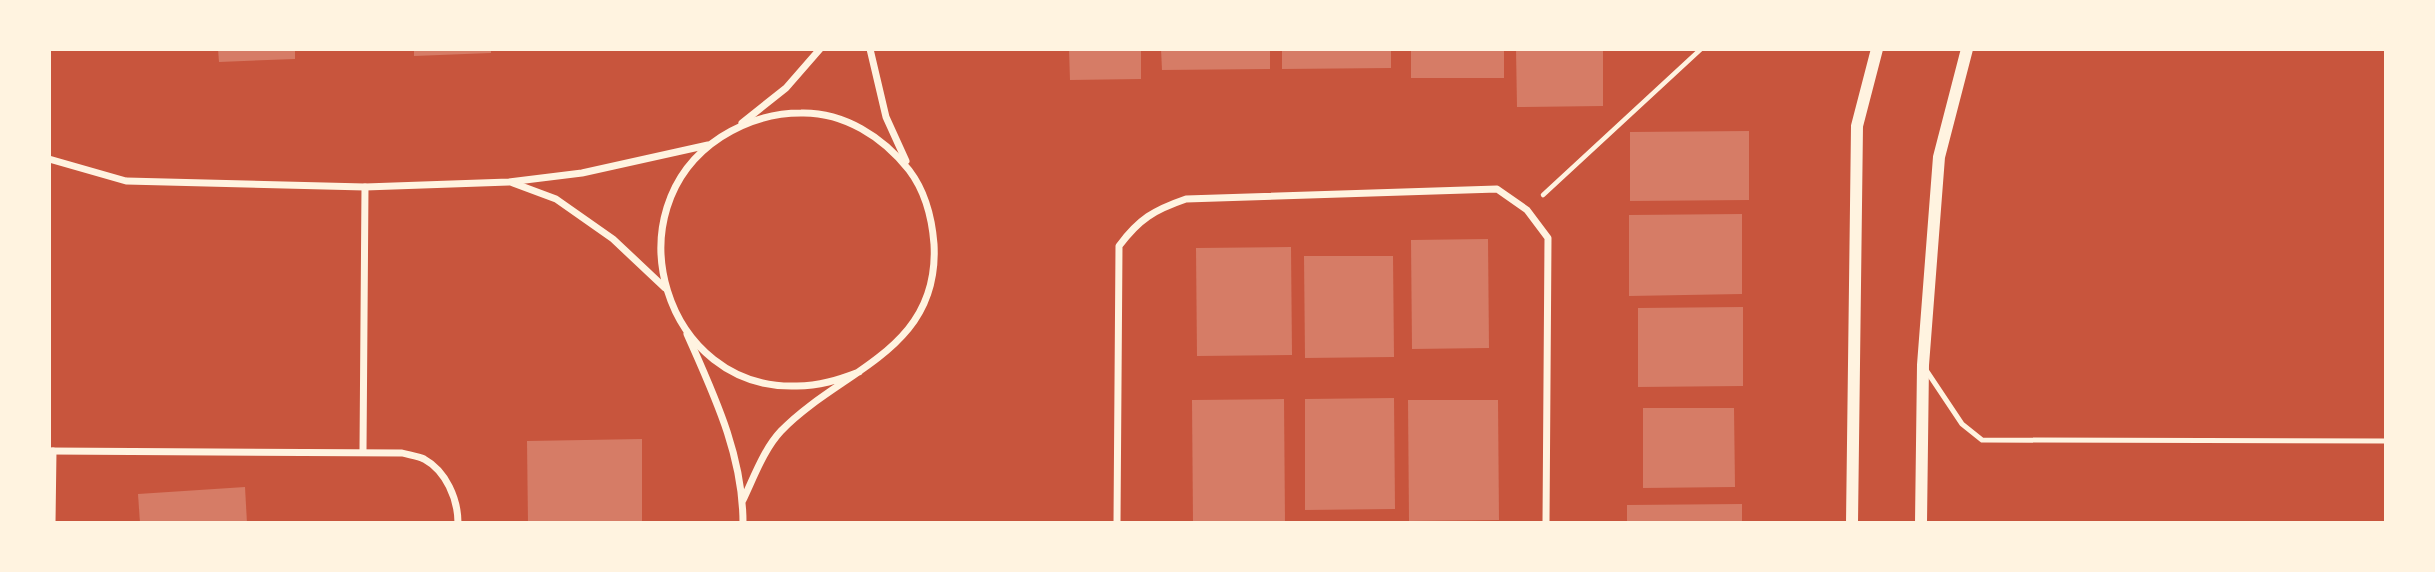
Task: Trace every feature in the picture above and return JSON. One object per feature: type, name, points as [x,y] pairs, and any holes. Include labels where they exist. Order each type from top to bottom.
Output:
[{"type":"street","points":[[743,523],[743,500],[728,428],[665,288],[660,257],[662,225],[671,195],[687,168],[709,145],[786,88],[820,49]]},
{"type":"street","points":[[743,500],[769,447],[780,432],[798,416],[883,356],[903,336],[919,311],[930,285],[934,256],[933,228],[926,199],[886,117],[870,49]]},
{"type":"street","points":[[1852,523],[1857,126],[1877,49]]},
{"type":"street","points":[[1921,523],[1923,365],[1938,157],[1967,49]]},
{"type":"street","points":[[735,128],[758,118],[783,113],[832,117],[856,125],[877,138],[897,154],[912,174]]},
{"type":"street","points":[[49,159],[127,181],[365,187],[509,182],[582,173],[709,145]]},
{"type":"street","points":[[509,182],[556,199],[613,239],[665,288]]},
{"type":"street","points":[[363,451],[365,187]]},
{"type":"street","points":[[1117,523],[1119,246],[1142,219],[1160,208],[1185,199],[1497,189],[1527,209],[1548,238],[1546,523]]},
{"type":"street","points":[[684,327],[705,352],[732,371],[762,382],[795,387],[828,383],[859,372]]},
{"type":"street","points":[[52,523],[51,451],[402,453],[424,459],[442,472],[452,494],[458,523]]},
{"type":"lane","points":[[1923,365],[1962,424],[1982,439],[2386,441]]},
{"type":"path","points":[[1527,209],[1701,49]]},
{"type":"building","points":[[218,49],[295,49],[295,59],[219,62]]},
{"type":"building","points":[[414,49],[491,49],[491,53],[414,56]]},
{"type":"building","points":[[1069,49],[1141,49],[1141,79],[1070,80]]},
{"type":"building","points":[[1161,49],[1270,49],[1270,69],[1162,70]]},
{"type":"building","points":[[1282,49],[1391,49],[1391,68],[1282,69]]},
{"type":"building","points":[[1411,49],[1504,49],[1504,78],[1411,78]]},
{"type":"building","points":[[1516,49],[1603,49],[1603,106],[1517,107]]},
{"type":"building","points":[[1749,131],[1749,200],[1630,201],[1630,132]]},
{"type":"building","points":[[1742,214],[1742,294],[1629,296],[1629,215]]},
{"type":"building","points":[[1488,239],[1489,348],[1412,349],[1411,240]]},
{"type":"building","points":[[1291,247],[1292,355],[1197,356],[1196,248]]},
{"type":"building","points":[[1304,256],[1393,256],[1394,357],[1305,358]]},
{"type":"building","points":[[1743,307],[1743,386],[1638,387],[1638,308]]},
{"type":"building","points":[[1394,398],[1395,509],[1305,510],[1305,399]]},
{"type":"building","points":[[1284,399],[1285,523],[1193,523],[1192,400]]},
{"type":"building","points":[[1408,400],[1498,400],[1499,520],[1409,521]]},
{"type":"building","points":[[1643,408],[1734,408],[1735,487],[1643,488]]},
{"type":"building","points":[[642,439],[642,523],[528,523],[527,441]]},
{"type":"building","points":[[245,487],[247,523],[140,523],[138,494]]},
{"type":"building","points":[[1742,504],[1742,523],[1627,523],[1627,505]]}]
